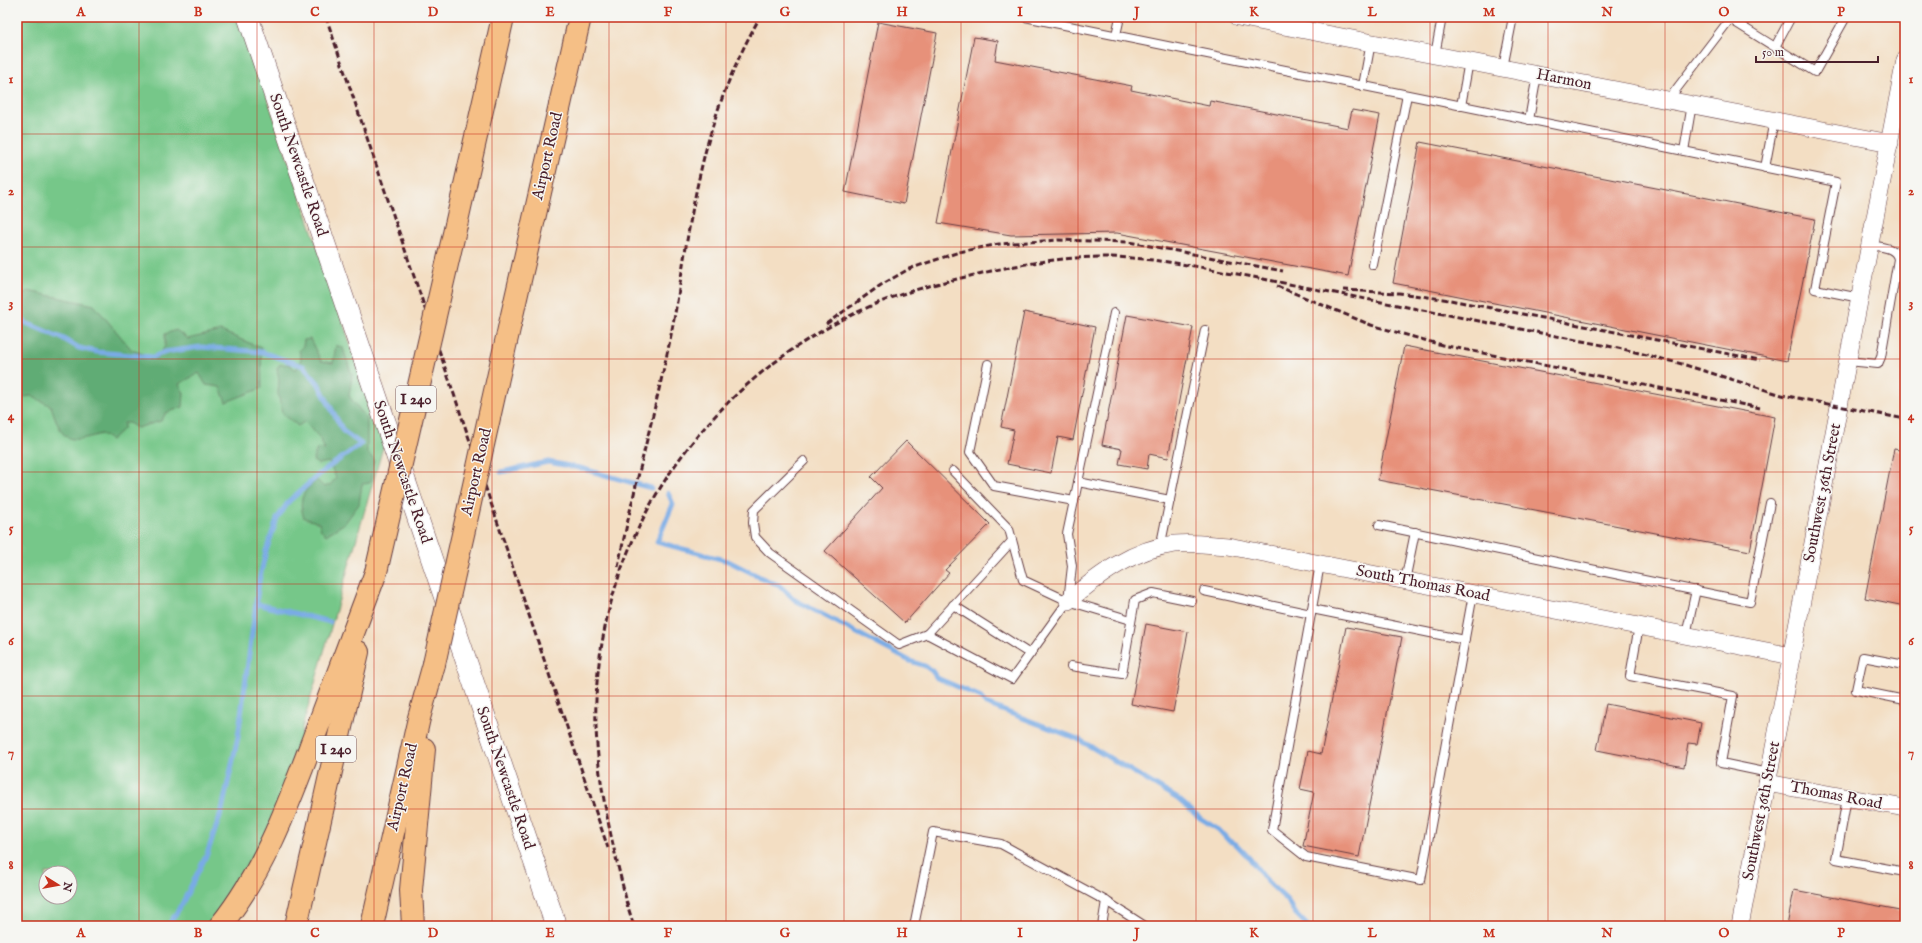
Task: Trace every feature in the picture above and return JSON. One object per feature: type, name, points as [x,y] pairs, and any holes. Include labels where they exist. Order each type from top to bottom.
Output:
[{"type":"highway","name":"I 240","points":[[296,926],[503,17]]},
{"type":"highway","name":"Airport Road","points":[[372,926],[422,723],[510,324],[580,17]]},
{"type":"highway","points":[[220,926],[255,874],[282,822],[376,572]]},
{"type":"highway","points":[[413,926],[411,890],[422,723]]},
{"type":"street","name":"South Newcastle Road","points":[[248,17],[556,926]]},
{"type":"street","name":"Harmon","points":[[1238,17],[1257,19],[1890,143]]},
{"type":"street","name":"Southwest 36th Street","points":[[1740,926],[1890,143],[1900,118],[1904,66]]},
{"type":"street","name":"South Thomas Road","points":[[1068,601],[1103,572],[1128,558],[1174,544],[1228,546],[1792,656]]},
{"type":"street","name":"Thomas Road","points":[[1768,778],[1847,798],[1905,808]]},
{"type":"lane","points":[[1025,17],[1836,182],[1815,289],[1860,298]]},
{"type":"lane","points":[[1116,36],[1120,17]]},
{"type":"lane","points":[[1436,55],[1442,17]]},
{"type":"lane","points":[[1503,68],[1513,17]]},
{"type":"lane","points":[[1775,47],[1791,17]]},
{"type":"lane","points":[[1668,100],[1731,18],[1815,72],[1846,17]]},
{"type":"lane","points":[[1363,86],[1371,42]]},
{"type":"lane","points":[[1461,106],[1469,61]]},
{"type":"lane","points":[[1529,120],[1537,74]]},
{"type":"lane","points":[[1373,265],[1407,95]]},
{"type":"lane","points":[[1684,151],[1692,104]]},
{"type":"lane","points":[[1765,168],[1774,120]]},
{"type":"lane","points":[[1848,361],[1875,364],[1880,360],[1898,259],[1897,254],[1892,250],[1870,244]]},
{"type":"lane","points":[[927,634],[1012,679],[1068,601],[1072,566],[1067,534],[1114,313]]},
{"type":"lane","points":[[1160,548],[1205,330]]},
{"type":"lane","points":[[988,364],[970,452],[994,486],[1074,501]]},
{"type":"lane","points":[[804,461],[754,510],[752,523],[755,537],[770,553],[899,645],[927,634],[1012,541]]},
{"type":"lane","points":[[953,471],[1009,528],[1023,580],[1068,601],[1131,620]]},
{"type":"lane","points":[[1078,482],[1170,500]]},
{"type":"lane","points":[[1379,525],[1750,602],[1770,503]]},
{"type":"lane","points":[[1405,581],[1415,532]]},
{"type":"lane","points":[[1320,564],[1272,830],[1306,857],[1421,880],[1473,594]]},
{"type":"lane","points":[[1686,635],[1696,590]]},
{"type":"lane","points":[[1204,591],[1465,640]]},
{"type":"lane","points":[[1071,666],[1122,674],[1135,600],[1153,593],[1192,602]]},
{"type":"lane","points":[[953,605],[1030,654]]},
{"type":"lane","points":[[1639,626],[1630,676],[1733,696],[1721,763],[1768,778]]},
{"type":"lane","points":[[1905,665],[1863,657],[1856,690],[1905,700]]},
{"type":"lane","points":[[1847,798],[1836,859],[1905,872]]},
{"type":"lane","points":[[914,926],[933,832],[1000,844],[1106,902],[1145,926]]},
{"type":"lane","points":[[1102,926],[1106,902]]},
{"type":"green space","points":[[17,17],[240,17],[384,444],[302,728],[301,749],[263,843],[210,926],[17,926]]},
{"type":"green space","points":[[28,291],[94,305],[132,350],[157,359],[165,346],[165,334],[176,330],[188,339],[221,331],[261,348],[262,388],[226,402],[220,387],[206,385],[199,373],[179,384],[184,393],[183,407],[166,413],[161,421],[137,428],[129,423],[124,423],[124,428],[111,440],[101,434],[80,439],[67,437],[59,427],[51,406],[31,396],[17,398],[17,298]]},
{"type":"green space","points":[[310,339],[321,361],[333,363],[336,345],[343,348],[352,376],[349,396],[367,419],[367,452],[374,460],[370,483],[362,484],[359,504],[345,523],[326,535],[321,530],[319,523],[304,518],[301,506],[303,497],[308,488],[317,480],[324,487],[330,485],[336,478],[329,462],[318,464],[313,461],[317,448],[325,450],[319,437],[304,422],[298,426],[282,413],[278,393],[279,380],[277,369],[279,365],[289,364],[296,370],[301,359],[299,350],[303,346],[304,340]]},
{"type":"building","points":[[878,22],[937,33],[904,204],[845,192]]},
{"type":"building","points":[[974,37],[998,41],[995,60],[1132,86],[1131,90],[1209,106],[1210,101],[1348,128],[1352,110],[1380,115],[1348,276],[1117,233],[1011,235],[938,223]]},
{"type":"building","points":[[1420,142],[1815,219],[1787,361],[1393,283]]},
{"type":"building","points":[[1024,312],[1095,327],[1073,440],[1058,437],[1051,473],[1007,464],[1014,430],[1001,427]]},
{"type":"building","points":[[1127,315],[1193,327],[1168,458],[1149,454],[1147,469],[1119,464],[1122,449],[1102,445]]},
{"type":"building","points":[[1404,346],[1775,417],[1750,551],[1378,480]]},
{"type":"building","points":[[906,441],[990,524],[945,570],[949,573],[905,623],[825,551],[882,488],[871,477]]},
{"type":"building","points":[[1894,449],[1905,451],[1905,606],[1865,598]]},
{"type":"building","points":[[1146,624],[1188,632],[1173,712],[1131,704]]},
{"type":"building","points":[[1346,627],[1402,637],[1359,857],[1303,846],[1314,792],[1300,789],[1308,751],[1321,754]]},
{"type":"building","points":[[1606,704],[1701,723],[1697,744],[1688,743],[1684,767],[1597,750]]},
{"type":"building","points":[[1794,890],[1905,911],[1905,926],[1787,926]]},
{"type":"waterway","points":[[17,315],[26,323],[64,339],[79,348],[97,352],[153,357],[165,352],[201,347],[262,352],[303,366],[318,383],[343,431],[361,444],[322,472],[289,501],[277,519],[266,551],[259,581],[238,737],[222,810],[207,854],[182,904],[168,926]]},
{"type":"waterway","points":[[501,472],[548,462],[580,468],[651,488]]},
{"type":"waterway","points":[[668,493],[673,504],[657,542],[728,561],[779,585],[795,600],[910,661],[925,666],[932,671],[937,678],[979,696],[986,704],[1078,739],[1178,799],[1200,818],[1219,830],[1229,841],[1236,844],[1250,859],[1267,881],[1288,901],[1293,911],[1308,926]]},
{"type":"waterway","points":[[257,604],[330,622]]},
{"type":"railway","points":[[326,17],[608,848]]},
{"type":"railway","points":[[618,567],[670,340],[691,215],[710,133],[740,54],[760,17]]},
{"type":"railway","points":[[826,324],[881,285],[909,269],[959,252],[999,244],[1058,240],[1129,242],[1283,271]]},
{"type":"railway","points":[[628,907],[602,791],[596,732],[598,672],[608,613],[626,557],[651,505],[682,456],[719,412],[762,373],[809,338],[862,310],[888,299],[943,282],[1003,268],[1037,262],[1070,258],[1119,257],[1178,263],[1623,349],[1682,364],[1782,395],[1905,419]]},
{"type":"railway","points":[[1277,286],[1371,325],[1442,345],[1760,408]]},
{"type":"railway","points":[[1343,290],[1399,293],[1450,300],[1760,360]]},
{"type":"railway","points":[[626,901],[634,926]]}]
